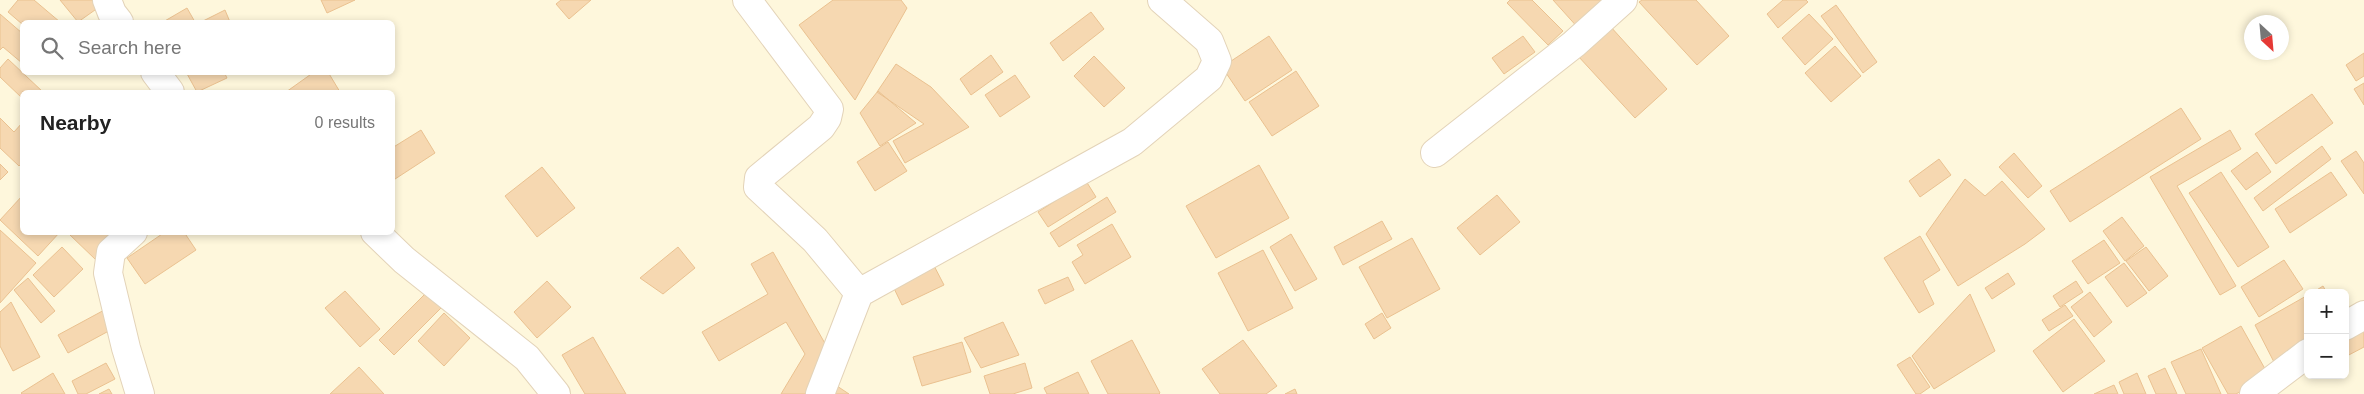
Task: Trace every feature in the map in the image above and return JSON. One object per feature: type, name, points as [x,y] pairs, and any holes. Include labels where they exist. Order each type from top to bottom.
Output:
[{"type":"street","points":[[108,0],[112,13],[117,20]]},
{"type":"street","points":[[747,0],[828,109],[827,118],[821,127],[758,178],[758,187],[815,240],[859,293]]},
{"type":"street","points":[[820,394],[859,293],[1132,142],[1209,78],[1217,61],[1209,41],[1162,0]]},
{"type":"street","points":[[1435,153],[1574,44],[1623,0]]},
{"type":"street","points":[[157,75],[168,90]]},
{"type":"street","points":[[129,235],[111,252],[108,273],[126,348],[140,394]]},
{"type":"street","points":[[378,235],[404,260],[527,358],[556,394]]},
{"type":"street","points":[[2349,324],[2364,315]]},
{"type":"street","points":[[2254,394],[2304,356]]},
{"type":"building","points":[[18,0],[34,0],[58,20],[20,20],[20,22],[8,12]]},
{"type":"building","points":[[60,0],[100,0],[102,5],[81,20],[76,20]]},
{"type":"building","points":[[321,0],[355,0],[327,13]]},
{"type":"building","points":[[561,0],[591,0],[569,19],[556,4]]},
{"type":"building","points":[[833,0],[901,0],[907,8],[855,100],[799,25]]},
{"type":"building","points":[[1510,0],[1532,0],[1563,31],[1548,45],[1507,3]]},
{"type":"building","points":[[1553,0],[1612,0],[1580,30]]},
{"type":"building","points":[[1642,0],[1696,0],[1729,36],[1697,65],[1639,2]]},
{"type":"building","points":[[1783,0],[1806,0],[1808,2],[1778,28],[1767,14]]},
{"type":"building","points":[[1836,5],[1877,62],[1863,73],[1821,16]]},
{"type":"building","points":[[187,8],[194,20],[166,20]]},
{"type":"building","points":[[225,10],[229,20],[205,20]]},
{"type":"building","points":[[1091,12],[1104,29],[1063,61],[1050,43]]},
{"type":"building","points":[[0,14],[20,31],[20,61],[3,47],[0,50]]},
{"type":"building","points":[[1809,14],[1833,39],[1805,65],[1782,38]]},
{"type":"building","points":[[1610,26],[1667,89],[1635,118],[1578,56]]},
{"type":"building","points":[[1269,36],[1292,70],[1245,101],[1222,67]]},
{"type":"building","points":[[1523,36],[1535,52],[1504,74],[1492,58]]},
{"type":"building","points":[[1835,46],[1861,76],[1831,102],[1805,73]]},
{"type":"building","points":[[2364,53],[2364,76],[2356,81],[2346,65]]},
{"type":"building","points":[[991,55],[1003,72],[971,95],[960,79]]},
{"type":"building","points":[[1094,56],[1125,88],[1104,107],[1074,76]]},
{"type":"building","points":[[8,59],[20,70],[20,75],[25,75],[41,90],[20,90],[20,96],[0,77],[0,68]]},
{"type":"building","points":[[896,64],[931,87],[969,127],[905,163],[893,141],[924,124],[877,92]]},
{"type":"building","points":[[1296,71],[1319,106],[1272,136],[1249,102]]},
{"type":"building","points":[[188,75],[226,75],[227,78],[201,90],[196,90]]},
{"type":"building","points":[[310,75],[330,75],[339,90],[289,90]]},
{"type":"building","points":[[1015,75],[1030,97],[1000,117],[985,95]]},
{"type":"building","points":[[2364,83],[2364,105],[2354,89]]},
{"type":"building","points":[[878,91],[916,123],[880,146],[860,113]]},
{"type":"building","points":[[2312,94],[2333,123],[2276,164],[2255,134]]},
{"type":"building","points":[[2181,108],[2201,139],[2070,222],[2050,191]]},
{"type":"building","points":[[0,118],[14,132],[20,125],[20,165],[0,148]]},
{"type":"building","points":[[421,130],[435,153],[395,179],[395,146]]},
{"type":"building","points":[[2230,130],[2241,149],[2177,186],[2236,286],[2220,295],[2150,177]]},
{"type":"building","points":[[888,142],[907,171],[875,191],[857,162]]},
{"type":"building","points":[[2322,146],[2331,159],[2263,211],[2254,198]]},
{"type":"building","points":[[2356,151],[2364,163],[2364,194],[2341,161]]},
{"type":"building","points":[[2257,152],[2271,172],[2246,190],[2231,171]]},
{"type":"building","points":[[2014,153],[2042,186],[2028,198],[1999,167]]},
{"type":"building","points":[[1939,159],[1951,175],[1920,197],[1909,181]]},
{"type":"building","points":[[0,164],[8,172],[0,180]]},
{"type":"building","points":[[1259,165],[1289,218],[1216,258],[1186,206]]},
{"type":"building","points":[[542,167],[575,208],[537,237],[505,196]]},
{"type":"building","points":[[2221,172],[2269,247],[2238,267],[2189,193]]},
{"type":"building","points":[[2331,172],[2347,195],[2290,233],[2275,209]]},
{"type":"building","points":[[1965,179],[1985,196],[2002,181],[2045,229],[2025,244],[1958,286],[1926,234]]},
{"type":"building","points":[[1086,181],[1096,197],[1048,227],[1038,212]]},
{"type":"building","points":[[1497,195],[1520,222],[1480,255],[1457,228]]},
{"type":"building","points":[[1107,197],[1116,212],[1059,247],[1050,233]]},
{"type":"building","points":[[20,198],[20,235],[57,235],[38,256],[0,220]]},
{"type":"building","points":[[2122,217],[2144,246],[2125,261],[2103,231]]},
{"type":"building","points":[[1382,221],[1392,239],[1343,265],[1334,247]]},
{"type":"building","points":[[1112,224],[1131,257],[1085,284],[1072,262],[1083,255],[1077,245]]},
{"type":"building","points":[[0,230],[36,263],[0,303]]},
{"type":"building","points":[[1291,234],[1317,279],[1295,291],[1270,247]]},
{"type":"building","points":[[70,235],[118,235],[96,260]]},
{"type":"building","points":[[161,235],[186,235],[196,250],[145,284],[127,258]]},
{"type":"building","points":[[1920,236],[1940,270],[1923,281],[1934,304],[1919,313],[1884,258]]},
{"type":"building","points":[[1412,238],[1440,289],[1387,318],[1359,267]]},
{"type":"building","points":[[2104,240],[2120,263],[2088,284],[2072,261]]},
{"type":"building","points":[[62,247],[83,269],[54,297],[33,275]]},
{"type":"building","points":[[678,247],[695,268],[663,294],[640,278]]},
{"type":"building","points":[[2146,247],[2168,276],[2149,291],[2126,261]]},
{"type":"building","points":[[1263,250],[1293,308],[1248,331],[1218,273]]},
{"type":"building","points":[[773,252],[831,354],[814,394],[781,394],[805,354],[786,322],[719,361],[702,332],[768,294],[751,264]]},
{"type":"building","points":[[930,258],[944,285],[902,305],[889,278]]},
{"type":"building","points":[[2284,260],[2303,289],[2259,317],[2241,287]]},
{"type":"building","points":[[2124,263],[2147,293],[2127,307],[2105,277]]},
{"type":"building","points":[[2008,273],[2015,284],[1992,299],[1985,288]]},
{"type":"building","points":[[1068,277],[1074,290],[1045,304],[1038,290]]},
{"type":"building","points":[[28,278],[55,311],[41,323],[14,290]]},
{"type":"building","points":[[547,281],[571,307],[537,338],[514,312]]},
{"type":"building","points":[[2076,281],[2083,292],[2060,307],[2053,296]]},
{"type":"building","points":[[345,291],[380,329],[360,347],[325,308]]},
{"type":"building","points":[[2090,292],[2112,322],[2094,337],[2071,307]]},
{"type":"building","points":[[426,293],[441,308],[394,355],[379,340]]},
{"type":"building","points":[[1970,294],[1995,351],[1934,389],[1912,356]]},
{"type":"building","points":[[2304,297],[2304,340],[2275,364],[2255,325]]},
{"type":"building","points":[[11,302],[40,357],[13,371],[0,346],[0,312]]},
{"type":"building","points":[[2065,305],[2073,316],[2049,331],[2042,320]]},
{"type":"building","points":[[108,308],[118,326],[68,353],[58,335]]},
{"type":"building","points":[[444,313],[470,338],[444,366],[418,341]]},
{"type":"building","points":[[1382,313],[1391,328],[1374,339],[1365,324]]},
{"type":"building","points":[[2074,319],[2105,361],[2063,392],[2033,351]]},
{"type":"building","points":[[1003,322],[1019,355],[981,368],[964,338]]},
{"type":"building","points":[[2364,325],[2364,347],[2349,355],[2349,334]]},
{"type":"building","points":[[2241,326],[2269,376],[2236,394],[2228,394],[2202,348]]},
{"type":"building","points":[[593,337],[626,394],[585,394],[562,355]]},
{"type":"building","points":[[1132,340],[1159,394],[1108,394],[1091,361]]},
{"type":"building","points":[[1243,340],[1277,386],[1266,394],[1220,394],[1202,369]]},
{"type":"building","points":[[962,342],[971,372],[922,386],[913,357]]},
{"type":"building","points":[[2201,349],[2221,394],[2186,394],[2171,362]]},
{"type":"building","points":[[1910,357],[1930,387],[1920,394],[1916,394],[1897,365]]},
{"type":"building","points":[[106,363],[115,379],[86,394],[78,394],[72,381]]},
{"type":"building","points":[[1025,363],[1032,388],[1013,394],[990,394],[984,376]]},
{"type":"building","points":[[359,367],[384,394],[330,394]]},
{"type":"building","points":[[2165,368],[2177,394],[2156,394],[2148,376]]},
{"type":"building","points":[[1078,372],[1089,394],[1047,394],[1044,388]]},
{"type":"building","points":[[53,373],[65,394],[21,393]]},
{"type":"building","points":[[2137,373],[2146,394],[2124,394],[2119,382]]},
{"type":"building","points":[[2114,385],[2118,394],[2094,394]]},
{"type":"building","points":[[837,386],[849,394],[831,394]]},
{"type":"building","points":[[109,389],[112,394],[99,394]]},
{"type":"building","points":[[1295,389],[1297,394],[1285,394]]}]
